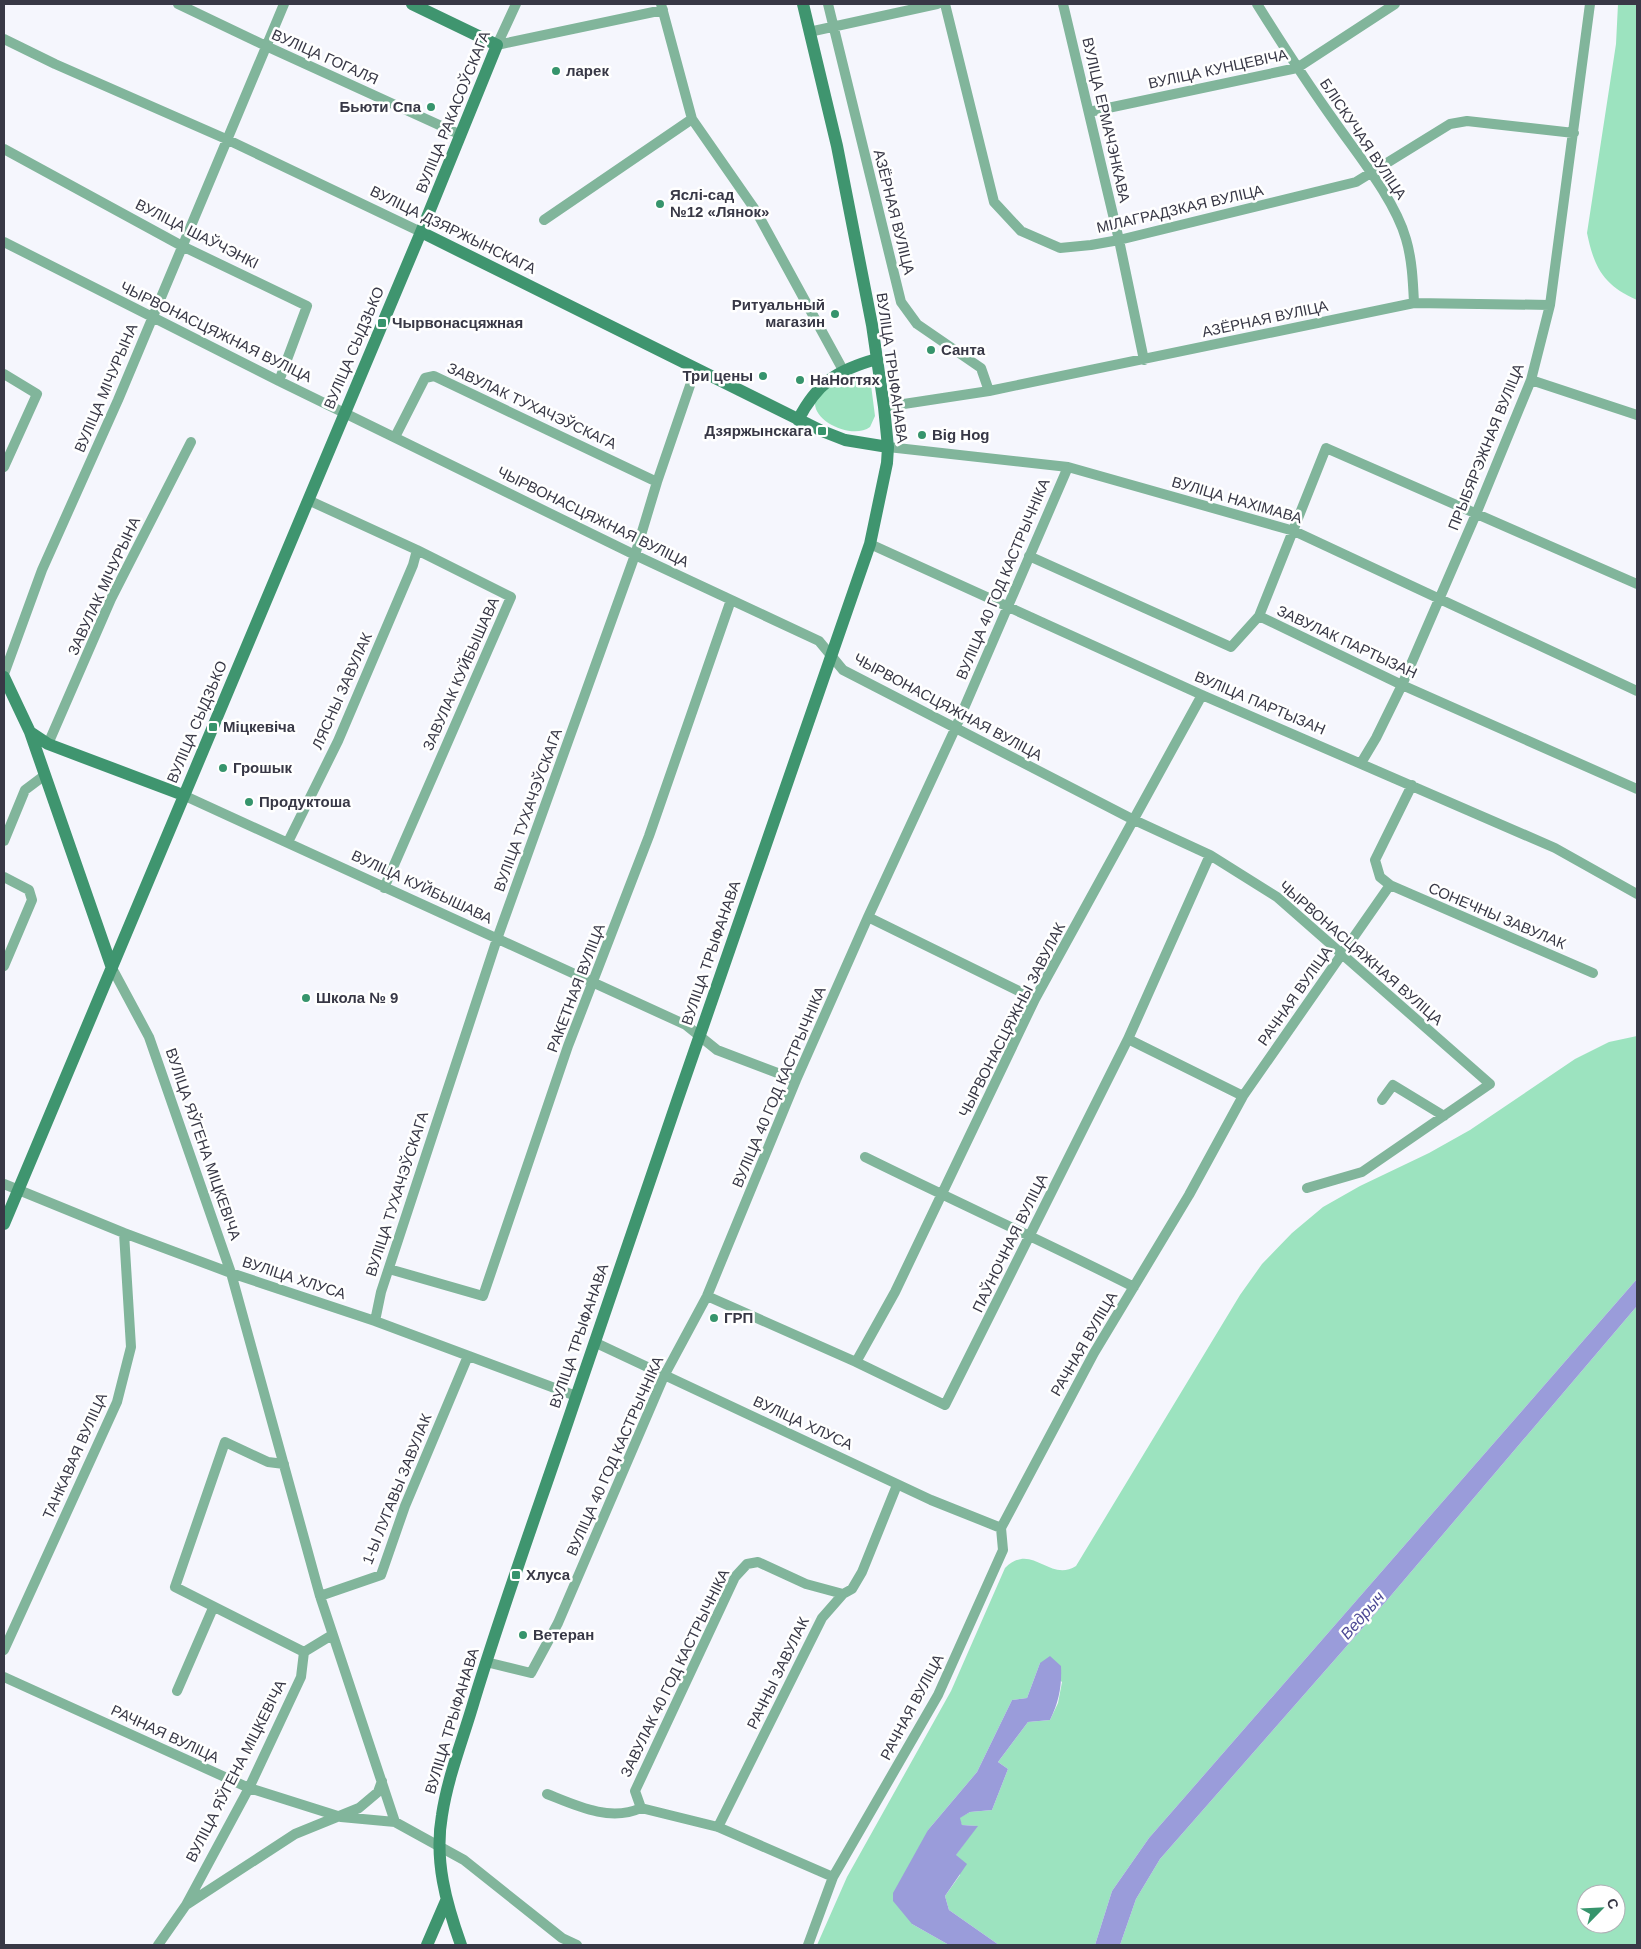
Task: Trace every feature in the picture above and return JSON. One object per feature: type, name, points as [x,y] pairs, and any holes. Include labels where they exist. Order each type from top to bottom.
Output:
[{"type":"street","name":"ВУЛІЦА ГОГАЛЯ","points":[[178,4],[460,135]]},
{"type":"street","name":"ВУЛІЦА МІЧУРЫНА","points":[[4,676],[42,570],[152,318],[226,138],[284,4]]},
{"type":"street","points":[[412,4],[498,45],[662,7],[692,119],[756,211],[843,370]]},
{"type":"street","name":"ВУЛІЦА РАКАСОЎСКАГА","points":[[421,232],[516,4]]},
{"type":"street","name":"ВУЛІЦА ТРЫФАНАВА","points":[[461,1945],[446,1901],[441,1873],[442,1814],[446,1796],[486,1662],[594,1342],[870,544],[884,484],[888,447],[877,359],[837,146],[803,4]]},
{"type":"street","name":"АЗЁРНАЯ ВУЛІЦА","points":[[828,4],[901,302],[917,324],[981,368],[989,391]]},
{"type":"street","points":[[809,32],[937,4]]},
{"type":"street","name":"МІЛАГРАДЗКАЯ ВУЛІЦА","points":[[945,4],[994,202],[1021,231],[1060,248],[1119,240],[1356,182],[1372,174],[1450,124],[1467,121],[1574,133]]},
{"type":"street","name":"ВУЛІЦА ЕРМАЧЭНКАВА","points":[[1063,4],[1119,240],[1144,360]]},
{"type":"street","name":"БЛІСКУЧАЯ ВУЛІЦА","points":[[1257,4],[1297,68],[1372,174],[1397,217],[1406,238],[1411,260],[1414,303]]},
{"type":"street","name":"ВУЛІЦА КУНЦЕВІЧА","points":[[1089,112],[1297,68],[1396,4]]},
{"type":"street","name":"ПРЫБЯРЭЖНАЯ ВУЛІЦА","points":[[1361,763],[1376,738],[1402,685],[1476,514],[1531,380],[1550,306],[1590,4]]},
{"type":"street","name":"ВУЛІЦА ДЗЯРЖЫНСКАГА","points":[[4,39],[55,64],[226,138],[421,232],[798,420],[845,440],[888,447]]},
{"type":"street","points":[[544,220],[692,119]]},
{"type":"street","name":"ВУЛІЦА ШАЎЧЭНКІ","points":[[4,149],[182,246],[307,306],[279,381]]},
{"type":"street","name":"ВУЛІЦА СЫДЗЬКО","points":[[4,1224],[421,232]]},
{"type":"street","name":"ЧЫРВОНАСЦЯЖНАЯ ВУЛІЦА","points":[[4,242],[279,381],[635,555],[819,641],[844,670],[1132,819],[1210,855],[1277,897],[1490,1084],[1362,1172],[1307,1188]]},
{"type":"street","name":"АЗЁРНАЯ ВУЛІЦА","points":[[884,407],[989,391],[1414,303],[1550,306]]},
{"type":"street","points":[[798,420],[810,398],[843,370],[877,359]]},
{"type":"street","name":"ВУЛІЦА ТУХАЧЭЎСКАГА","points":[[376,1321],[389,1269],[497,939],[635,555],[657,482],[696,368]]},
{"type":"street","points":[[4,374],[37,394],[4,468]]},
{"type":"street","name":"ЗАВУЛАК ТУХАЧЭЎСКАГА","points":[[395,437],[425,378],[434,376],[657,482]]},
{"type":"street","points":[[1531,380],[1637,416]]},
{"type":"street","name":"ЗАВУЛАК МІЧУРЫНА","points":[[48,744],[111,599],[191,442]]},
{"type":"street","name":"ВУЛІЦА НАХІМАВА","points":[[888,447],[1068,467],[1294,531],[1637,691]]},
{"type":"street","points":[[1259,616],[1326,448],[1637,584]]},
{"type":"street","name":"ВУЛІЦА 40 ГОД КАСТРЫЧНІКА","points":[[486,1662],[531,1673],[558,1623],[664,1376],[707,1296],[796,1080],[868,916],[955,729],[1068,467]]},
{"type":"street","name":"ЗАВУЛАК КУЙБЫШАВА","points":[[308,500],[511,597],[384,888]]},
{"type":"street","name":"ВУЛІЦА ПАРТЫЗАН","points":[[870,544],[1202,695],[1555,848],[1637,894]]},
{"type":"street","name":"ЛЯСНЫ ЗАВУЛАК","points":[[288,842],[338,741],[413,564],[416,550]]},
{"type":"street","name":"ЗАВУЛАК ПАРТЫЗАН","points":[[1029,556],[1231,647],[1259,616],[1402,685],[1637,789]]},
{"type":"street","name":"РАКЕТНАЯ ВУЛІЦА","points":[[389,1269],[483,1296],[568,1046],[594,983],[649,836],[731,600]]},
{"type":"street","name":"ВУЛІЦА ЯЎГЕНА МІЦКЕВІЧА","points":[[4,676],[30,732],[112,968],[149,1037],[231,1272],[320,1596],[396,1822]]},
{"type":"street","name":"ЧЫРВОНАСЦЯЖНЫ ЗАВУЛАК","points":[[856,1362],[895,1292],[1035,999],[1132,819],[1202,695]]},
{"type":"street","name":"ВУЛІЦА КУЙБЫШАВА","points":[[30,732],[48,744],[183,795],[288,842],[384,888],[686,1025],[717,1050],[796,1080]]},
{"type":"street","points":[[4,841],[25,790],[45,775]]},
{"type":"street","points":[[1390,886],[1380,877],[1374,860],[1412,786]]},
{"type":"street","name":"ПАЎНОЧНАЯ ВУЛІЦА","points":[[707,1296],[856,1362],[946,1405],[1128,1038],[1210,855]]},
{"type":"street","points":[[4,878],[29,890],[32,900],[4,966]]},
{"type":"street","name":"РАЧНАЯ ВУЛІЦА","points":[[808,1945],[833,1877],[938,1695],[1003,1550],[1001,1528],[1094,1353],[1189,1195],[1243,1096],[1390,886]]},
{"type":"street","name":"СОНЕЧНЫ ЗАВУЛАК","points":[[1390,886],[1593,973]]},
{"type":"street","points":[[868,916],[1035,999]]},
{"type":"street","points":[[1128,1038],[1243,1096]]},
{"type":"street","points":[[1382,1100],[1393,1085],[1444,1116]]},
{"type":"street","points":[[865,1157],[942,1195],[1031,1235],[1134,1287]]},
{"type":"street","name":"ВУЛІЦА ХЛУСА","points":[[4,1184],[124,1233],[231,1272],[376,1321],[576,1396]]},
{"type":"street","name":"ТАНКАВАЯ ВУЛІЦА","points":[[4,1650],[118,1402],[131,1347],[124,1233]]},
{"type":"street","name":"ВУЛІЦА ХЛУСА","points":[[594,1342],[897,1484],[1001,1528]]},
{"type":"street","name":"1-Ы ЛУГАВЫ ЗАВУЛАК","points":[[320,1596],[381,1575],[405,1506],[468,1356]]},
{"type":"street","points":[[284,1464],[268,1462],[225,1442],[175,1587],[304,1652],[332,1635]]},
{"type":"street","name":"РАЧНЫ ЗАВУЛАК","points":[[718,1827],[822,1618],[843,1594],[852,1588],[862,1572],[897,1484]]},
{"type":"street","name":"ЗАВУЛАК 40 ГОД КАСТРЫЧНІКА","points":[[641,1808],[634,1792],[735,1577],[747,1564],[758,1562],[806,1584],[843,1594]]},
{"type":"street","points":[[177,1691],[214,1608]]},
{"type":"street","name":"ВУЛІЦА ЯЎГЕНА МІЦКЕВІЧА","points":[[158,1945],[186,1905],[249,1788],[301,1677],[304,1652]]},
{"type":"street","name":"РАЧНАЯ ВУЛІЦА","points":[[4,1677],[249,1788],[341,1817],[396,1822],[464,1860],[562,1938],[577,1945]]},
{"type":"street","points":[[186,1905],[295,1834],[341,1817],[359,1808],[378,1792],[382,1781]]},
{"type":"street","points":[[547,1794],[606,1814],[629,1814],[641,1808],[718,1827],[833,1877]]},
{"type":"street","points":[[427,1945],[446,1901]]},
{"type":"green space","points":[[1618,4],[1637,4],[1637,300],[1616,288],[1602,274],[1593,256],[1587,233],[1616,44]]},
{"type":"green space","points":[[851,374],[863,376],[871,385],[875,416],[870,427],[861,431],[840,429],[821,417],[816,409],[815,401],[823,389]]},
{"type":"green space","points":[[1637,1036],[1637,1279],[1149,1838],[1112,1891],[1095,1945],[999,1945],[949,1910],[945,1896],[960,1875],[955,1856],[977,1826],[962,1825],[959,1818],[970,1812],[992,1810],[1008,1769],[998,1762],[1028,1722],[1050,1720],[1058,1703],[1062,1682],[1040,1663],[1027,1698],[1012,1700],[977,1772],[928,1830],[912,1924],[949,1945],[817,1945],[847,1877],[951,1691],[1005,1568],[1015,1561],[1024,1559],[1032,1560],[1057,1570],[1066,1570],[1076,1566],[1240,1295],[1262,1264],[1292,1233],[1323,1207],[1470,1130],[1575,1059],[1609,1042]]},
{"type":"green space","points":[[1637,1306],[1637,1945],[1120,1945],[1136,1899],[1160,1859],[1388,1599]]},
{"type":"water","name":"Ведрыч","points":[[1637,1279],[1637,1306],[1388,1599],[1160,1859],[1136,1899],[1120,1945],[1095,1945],[1112,1891],[1149,1838]]},
{"type":"water","points":[[1050,1656],[1061,1666],[1061,1680],[1056,1707],[1050,1720],[1028,1722],[998,1762],[1008,1769],[992,1810],[970,1812],[960,1818],[962,1825],[978,1826],[956,1855],[967,1864],[945,1896],[949,1910],[999,1945],[949,1945],[912,1924],[893,1901],[893,1893],[928,1830],[977,1772],[1012,1700],[1027,1698],[1040,1663]]},
{"type":"place","name":"ларек","points":[[556,71]]},
{"type":"place","name":"Бьюти Спа","points":[[431,107]]},
{"type":"place","name":"Яслі-сад №12 «Лянок»","points":[[660,204]]},
{"type":"place","name":"Ритуальный магазин","points":[[835,314]]},
{"type":"place","name":"Чырвонасцяжная","points":[[382,323]]},
{"type":"place","name":"Санта","points":[[931,350]]},
{"type":"place","name":"Три цены","points":[[763,376]]},
{"type":"place","name":"НаНогтях","points":[[800,380]]},
{"type":"place","name":"Дзяржынскага","points":[[822,431]]},
{"type":"place","name":"Big Hog","points":[[922,435]]},
{"type":"place","name":"Міцкевіча","points":[[213,727]]},
{"type":"place","name":"Грошык","points":[[223,768]]},
{"type":"place","name":"Продуктоша","points":[[249,802]]},
{"type":"place","name":"Школа № 9","points":[[306,998]]},
{"type":"place","name":"ГРП","points":[[714,1318]]},
{"type":"place","name":"Хлуса","points":[[516,1575]]},
{"type":"place","name":"Ветеран","points":[[523,1635]]}]
